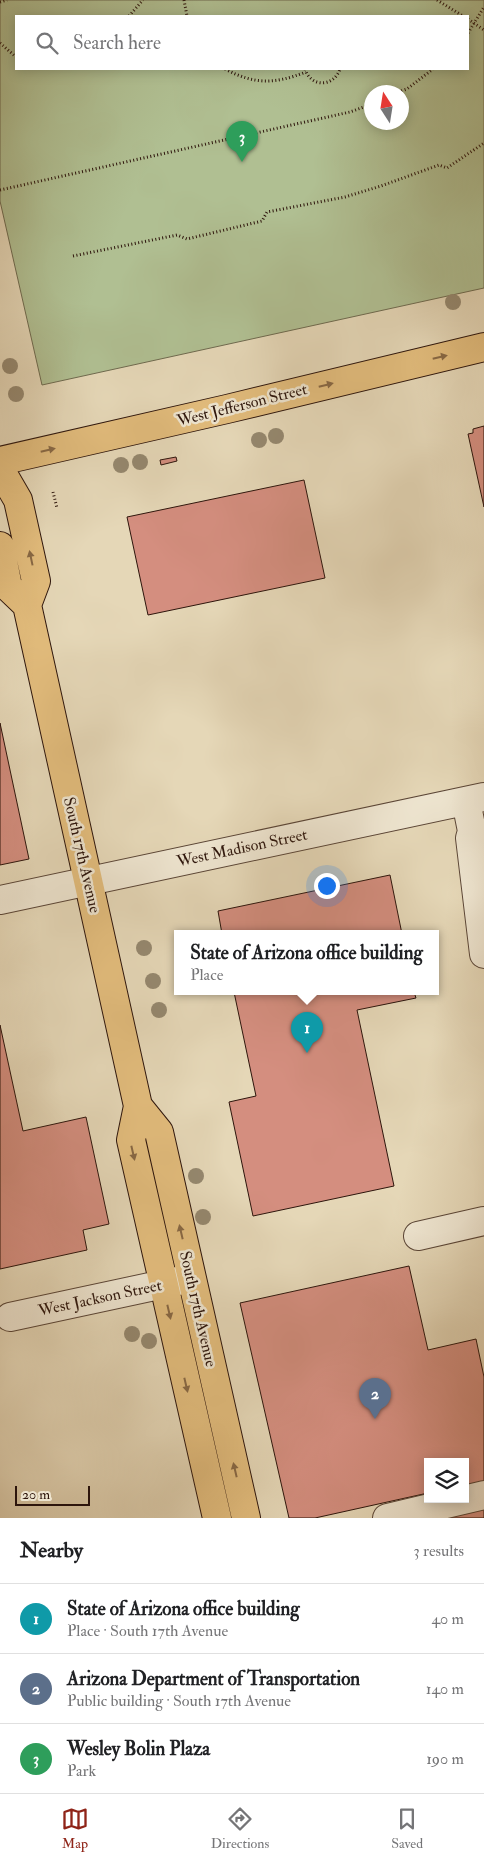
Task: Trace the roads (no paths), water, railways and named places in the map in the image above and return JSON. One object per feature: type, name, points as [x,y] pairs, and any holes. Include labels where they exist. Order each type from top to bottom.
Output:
[{"type":"main road","name":"West Jefferson Street","points":[[0,461],[484,347]]},
{"type":"main road","points":[[0,469],[18,500],[36,581],[27,605],[8,587],[0,546]]},
{"type":"main road","name":"South 17th Avenue","points":[[27,605],[138,1106],[131,1140],[217,1518]]},
{"type":"main road","name":"South 17th Avenue","points":[[138,1106],[159,1132],[246,1518]]},
{"type":"street","name":"West Madison Street","points":[[0,900],[475,799]]},
{"type":"street","points":[[475,799],[478,839],[470,838],[484,954]]},
{"type":"street","points":[[418,1236],[484,1221]]},
{"type":"street","name":"West Jackson Street","points":[[10,1317],[191,1278]]},
{"type":"street","points":[[387,1518],[484,1496]]},
{"type":"place","name":"Wesley Bolin Plaza","points":[[242,162]]},
{"type":"place","name":"State of Arizona office building","points":[[307,1053]]},
{"type":"place","name":"Arizona Department of Transportation","points":[[375,1419]]}]
